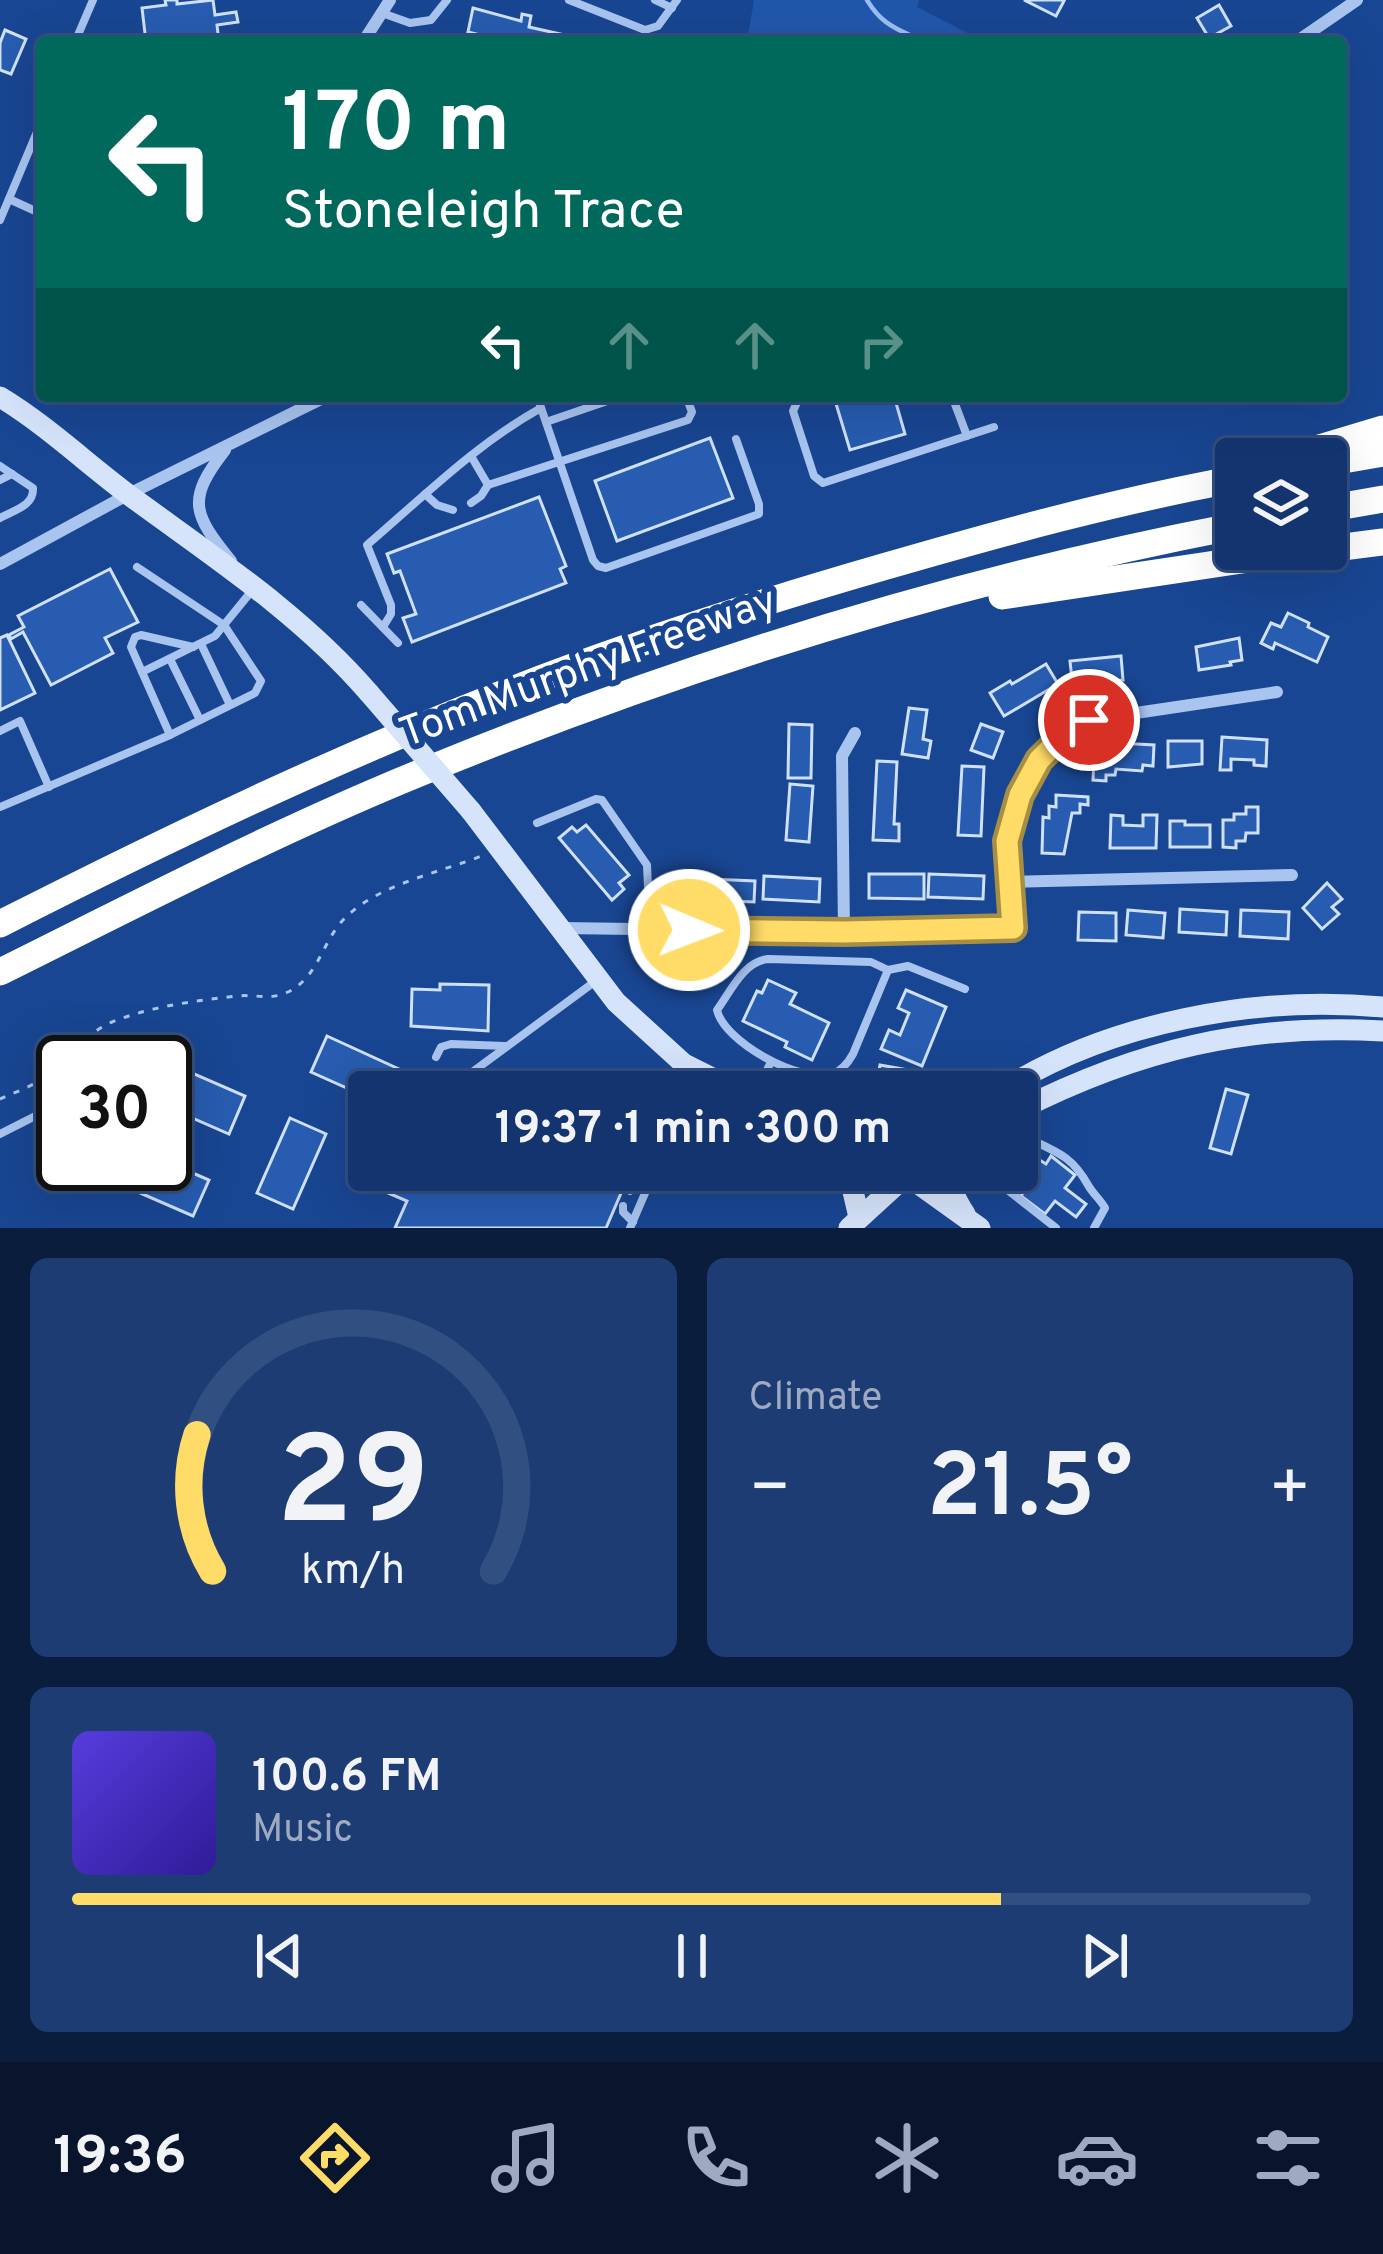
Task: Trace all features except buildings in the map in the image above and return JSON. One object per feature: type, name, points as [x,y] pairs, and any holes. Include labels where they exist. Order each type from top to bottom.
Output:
[{"type":"highway","points":[[1347,440],[1383,429]]},
{"type":"highway","points":[[1347,459],[1383,453]]},
{"type":"highway","name":"Tom Murphy Freeway","points":[[0,924],[149,848],[328,766],[641,642],[977,539],[1215,483]]},
{"type":"highway","points":[[1347,505],[1383,499]]},
{"type":"highway","name":"Tom Murphy Freeway","points":[[0,972],[212,866],[424,771],[613,699],[868,616],[1081,559],[1215,530]]},
{"type":"highway","points":[[868,616],[1383,542]]},
{"type":"street","points":[[367,36],[390,0]]},
{"type":"street","points":[[1305,36],[1358,0]]},
{"type":"street","points":[[0,397],[251,584],[333,655],[503,850],[616,1002],[683,1071]]},
{"type":"street","points":[[0,564],[315,402]]},
{"type":"street","points":[[230,445],[203,478],[197,499],[205,529],[251,584]]},
{"type":"street","points":[[560,928],[844,932],[1013,928],[1007,841],[1020,795],[1039,760],[1061,738],[1089,720],[1277,692]]},
{"type":"street","points":[[844,932],[842,756],[855,733]]},
{"type":"street","points":[[1010,882],[1292,875]]},
{"type":"street","points":[[1037,1071],[1083,1050],[1166,1023],[1216,1013],[1295,1004],[1383,1007]]},
{"type":"street","points":[[1038,1101],[1132,1060],[1210,1040],[1298,1030],[1383,1031]]},
{"type":"street","points":[[850,1191],[854,1222]]},
{"type":"street","points":[[854,1222],[887,1191]]},
{"type":"street","points":[[934,1191],[975,1224]]},
{"type":"street","points":[[953,1191],[975,1224]]},
{"type":"lane","points":[[78,36],[93,0]]},
{"type":"lane","points":[[381,13],[410,23],[431,20],[447,0]]},
{"type":"lane","points":[[569,0],[645,30],[658,26],[675,4],[655,0]]},
{"type":"lane","points":[[0,220],[36,135]]},
{"type":"lane","points":[[9,200],[36,211]]},
{"type":"lane","points":[[539,402],[592,560],[606,568],[758,514],[736,439]]},
{"type":"lane","points":[[546,422],[604,402]]},
{"type":"lane","points":[[471,503],[488,485],[688,420],[692,412],[688,402]]},
{"type":"lane","points":[[797,402],[793,411],[814,476],[823,483],[994,427]]},
{"type":"lane","points":[[954,402],[967,436]]},
{"type":"lane","points":[[383,627],[391,605],[367,545],[509,426],[541,408]]},
{"type":"lane","points":[[471,456],[488,485]]},
{"type":"lane","points":[[0,466],[33,488],[34,496],[0,518]]},
{"type":"lane","points":[[0,480],[12,474]]},
{"type":"lane","points":[[424,494],[452,510]]},
{"type":"lane","points":[[0,808],[255,693],[261,681],[224,625],[137,567]]},
{"type":"lane","points":[[142,672],[215,636],[251,584]]},
{"type":"lane","points":[[361,604],[398,643]]},
{"type":"lane","points":[[170,735],[131,647],[141,635],[198,646]]},
{"type":"lane","points":[[198,646],[230,705]]},
{"type":"lane","points":[[170,658],[200,720]]},
{"type":"lane","points":[[0,731],[20,721],[49,787]]},
{"type":"lane","points":[[537,823],[602,800],[646,865],[650,929]]},
{"type":"lane","points":[[888,970],[871,1016],[846,1065],[836,1073],[824,1076],[772,1063],[719,1020],[717,1010],[754,961],[871,962],[888,970],[908,966],[965,989]]},
{"type":"lane","points":[[472,1071],[598,979]]},
{"type":"lane","points":[[436,1057],[441,1047],[451,1044],[507,1046]]},
{"type":"lane","points":[[768,1071],[772,1063]]},
{"type":"lane","points":[[0,1134],[36,1116]]},
{"type":"lane","points":[[1038,1143],[1081,1170],[1088,1187],[1101,1200],[1105,1208],[1094,1228]]},
{"type":"lane","points":[[632,1225],[646,1191]]},
{"type":"lane","points":[[1009,1191],[1056,1228]]},
{"type":"lane","points":[[623,1206],[632,1225]]},
{"type":"path","points":[[0,1099],[46,1077],[111,1023],[173,1004],[248,995],[280,997],[306,981],[338,926],[365,903],[436,870],[503,850]]},
{"type":"shaded area","points":[[754,0],[919,0],[917,7],[973,36],[748,36]]},
{"type":"waterway","points":[[867,0],[886,22],[912,36]]},
{"type":"route","points":[[689,930],[1013,928],[1007,841],[1020,795],[1039,760],[1089,720]]}]
